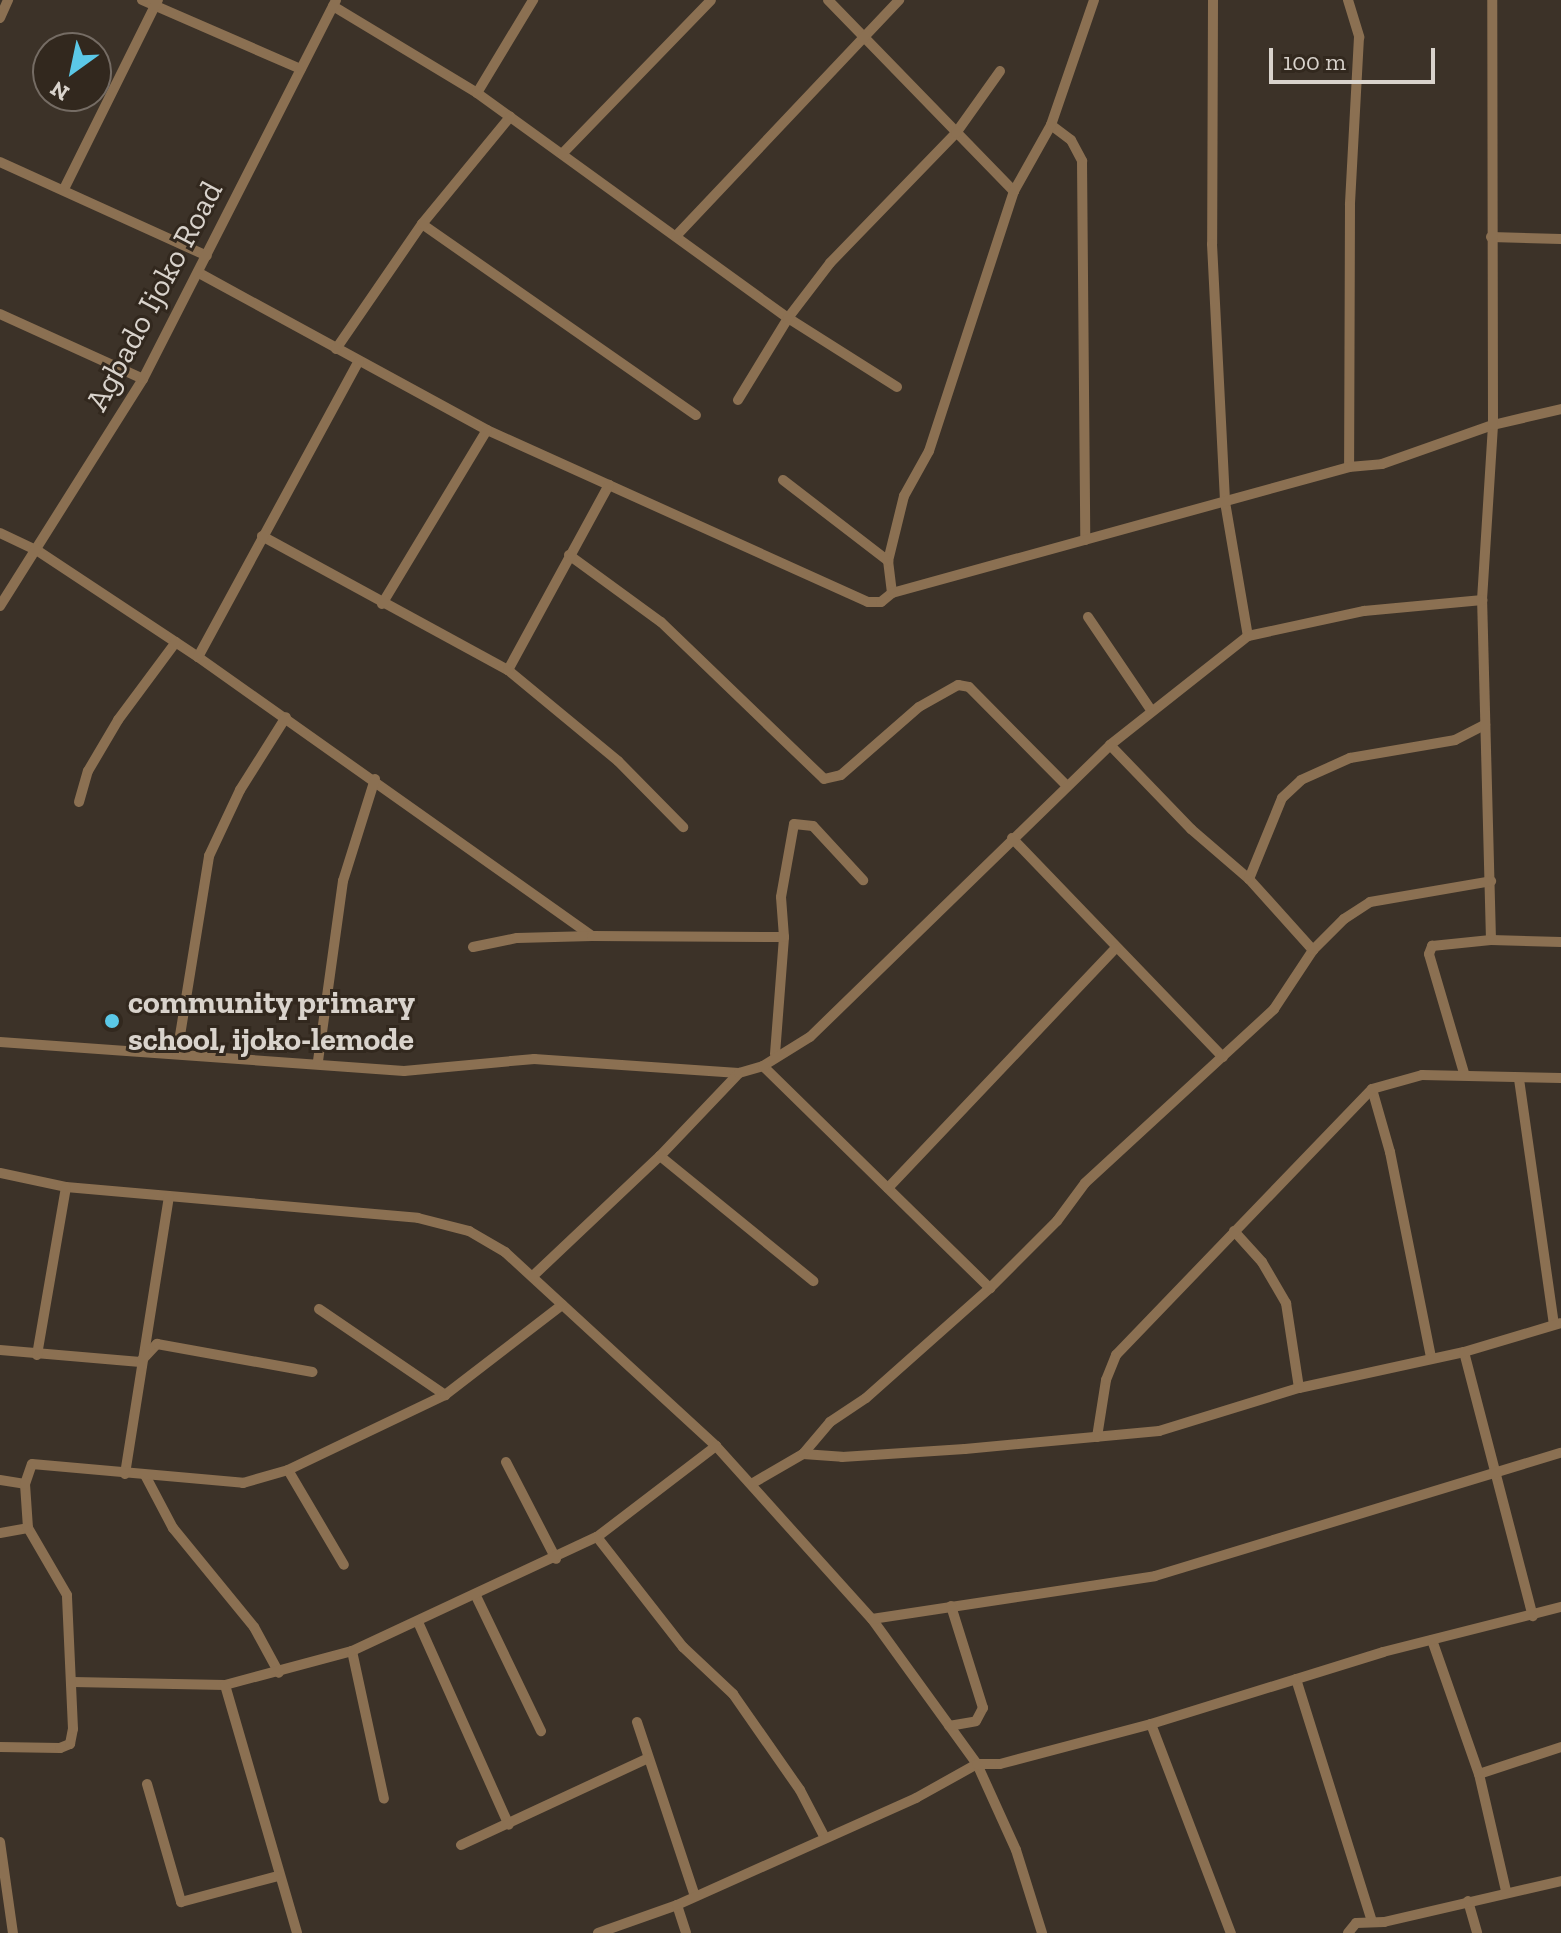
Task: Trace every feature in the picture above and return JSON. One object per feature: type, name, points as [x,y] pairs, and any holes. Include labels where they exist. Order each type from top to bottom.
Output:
[{"type":"street","points":[[0,18],[8,0]]},
{"type":"street","points":[[142,0],[156,3],[301,69]]},
{"type":"street","points":[[477,93],[533,0]]},
{"type":"street","points":[[562,154],[711,0]]},
{"type":"street","points":[[828,0],[1014,191]]},
{"type":"street","points":[[676,236],[899,0]]},
{"type":"street","points":[[892,593],[888,561],[904,496],[929,451],[1014,191],[1051,125],[1094,0]]},
{"type":"street","points":[[1213,0],[1212,244],[1225,502],[1248,636]]},
{"type":"street","points":[[1348,0],[1359,37],[1350,205],[1349,467]]},
{"type":"street","points":[[1491,940],[1482,600],[1493,425],[1492,0]]},
{"type":"street","points":[[65,187],[156,3]]},
{"type":"street","points":[[334,3],[477,93],[788,318],[897,387]]},
{"type":"street","name":"Agbado Ijoko Road","points":[[0,606],[38,551],[143,379],[334,3]]},
{"type":"street","points":[[738,400],[788,318],[830,263],[956,133],[1000,71]]},
{"type":"street","points":[[336,349],[422,224],[510,117]]},
{"type":"street","points":[[1051,125],[1071,140],[1082,161],[1085,540]]},
{"type":"street","points":[[0,162],[65,187],[207,256]]},
{"type":"street","points":[[422,224],[696,415]]},
{"type":"street","points":[[1491,237],[1561,239]]},
{"type":"street","points":[[199,273],[487,430],[868,602],[881,602],[892,593],[1349,467],[1382,464],[1493,425],[1561,409]]},
{"type":"street","points":[[0,314],[143,379]]},
{"type":"street","points":[[198,657],[359,361]]},
{"type":"street","points":[[382,604],[487,430]]},
{"type":"street","points":[[783,480],[888,561]]},
{"type":"street","points":[[508,670],[609,485]]},
{"type":"street","points":[[0,533],[38,551],[176,642],[375,779],[592,936]]},
{"type":"street","points":[[262,536],[508,670],[618,761],[683,827]]},
{"type":"street","points":[[569,555],[661,622],[824,779],[841,775],[919,707],[958,685],[969,687],[1067,786]]},
{"type":"street","points":[[0,1042],[318,1061],[404,1071],[534,1059],[739,1073],[763,1066],[775,1054],[810,1037],[843,1007],[1110,745],[1248,636],[1364,611],[1482,600]]},
{"type":"street","points":[[1088,617],[1151,710]]},
{"type":"street","points":[[79,802],[88,771],[118,720],[176,642]]},
{"type":"street","points":[[177,1054],[209,856],[240,790],[286,717]]},
{"type":"street","points":[[1249,879],[1282,798],[1301,780],[1350,758],[1455,740],[1485,725]]},
{"type":"street","points":[[1110,745],[1191,829],[1249,879],[1313,950]]},
{"type":"street","points":[[318,1061],[343,881],[375,779]]},
{"type":"street","points":[[775,1054],[784,937],[781,897],[794,824],[813,826],[863,880]]},
{"type":"street","points":[[1012,838],[1223,1057]]},
{"type":"street","points":[[753,1483],[803,1454],[830,1422],[866,1398],[990,1288],[1057,1221],[1085,1183],[1274,1009],[1313,950],[1344,919],[1370,902],[1491,881]]},
{"type":"street","points":[[473,947],[517,938],[784,937]]},
{"type":"street","points":[[1464,1073],[1429,954],[1437,944],[1491,940],[1561,942]]},
{"type":"street","points":[[888,1188],[1116,948]]},
{"type":"street","points":[[763,1066],[990,1288]]},
{"type":"street","points":[[534,1275],[660,1156],[739,1073]]},
{"type":"street","points":[[1097,1437],[1106,1380],[1116,1355],[1234,1231],[1267,1202],[1372,1089],[1410,1077],[1464,1073],[1519,1079],[1561,1078]]},
{"type":"street","points":[[803,1454],[842,1457],[1159,1431],[1299,1388],[1464,1352],[1558,1324],[1519,1079]]},
{"type":"street","points":[[1372,1089],[1390,1152],[1431,1358]]},
{"type":"street","points":[[660,1156],[813,1281]]},
{"type":"street","points":[[0,1173],[66,1187],[366,1211],[450,1224],[486,1240],[534,1275],[562,1305],[753,1483],[872,1619],[977,1764],[1016,1850],[1042,1933]]},
{"type":"street","points":[[37,1355],[66,1187]]},
{"type":"street","points":[[125,1474],[140,1362],[169,1196]]},
{"type":"street","points":[[1234,1231],[1262,1262],[1286,1303],[1299,1388]]},
{"type":"street","points":[[0,1747],[70,1744],[73,1682],[67,1595],[28,1528],[25,1484],[32,1464],[243,1483],[288,1470],[445,1395],[562,1305]]},
{"type":"street","points":[[319,1309],[445,1395]]},
{"type":"street","points":[[140,1362],[157,1344],[313,1372]]},
{"type":"street","points":[[0,1350],[140,1362]]},
{"type":"street","points":[[1464,1352],[1491,1441],[1494,1476],[1533,1616]]},
{"type":"street","points":[[73,1682],[225,1685],[352,1651],[556,1559],[597,1537],[716,1446]]},
{"type":"street","points":[[872,1619],[1155,1576],[1494,1476],[1561,1453]]},
{"type":"street","points":[[506,1462],[556,1559]]},
{"type":"street","points":[[288,1470],[344,1565]]},
{"type":"street","points":[[145,1475],[173,1528],[254,1627],[279,1673]]},
{"type":"street","points":[[0,1480],[25,1484]]},
{"type":"street","points":[[0,1533],[28,1528]]},
{"type":"street","points":[[597,1537],[683,1647],[733,1694],[800,1790],[825,1838]]},
{"type":"street","points":[[476,1596],[541,1731]]},
{"type":"street","points":[[949,1726],[976,1721],[983,1708],[951,1606]]},
{"type":"street","points":[[598,1933],[677,1905],[977,1764],[1000,1764],[1151,1724],[1432,1640],[1561,1607]]},
{"type":"street","points":[[418,1622],[509,1825]]},
{"type":"street","points":[[1432,1640],[1479,1774],[1506,1891]]},
{"type":"street","points":[[352,1651],[384,1799]]},
{"type":"street","points":[[1296,1679],[1372,1921]]},
{"type":"street","points":[[225,1685],[297,1933]]},
{"type":"street","points":[[637,1722],[695,1896]]},
{"type":"street","points":[[1151,1724],[1231,1933]]},
{"type":"street","points":[[1479,1774],[1561,1747]]},
{"type":"street","points":[[461,1845],[648,1758]]},
{"type":"street","points":[[147,1784],[181,1902],[278,1876]]},
{"type":"street","points":[[0,1842],[13,1933]]},
{"type":"street","points":[[1348,1933],[1356,1923],[1384,1922],[1506,1891],[1561,1881]]},
{"type":"street","points":[[1468,1901],[1477,1933]]},
{"type":"street","points":[[677,1905],[686,1933]]},
{"type":"place","name":"community primary school, ijoko-lemode","points":[[112,1021]]}]
